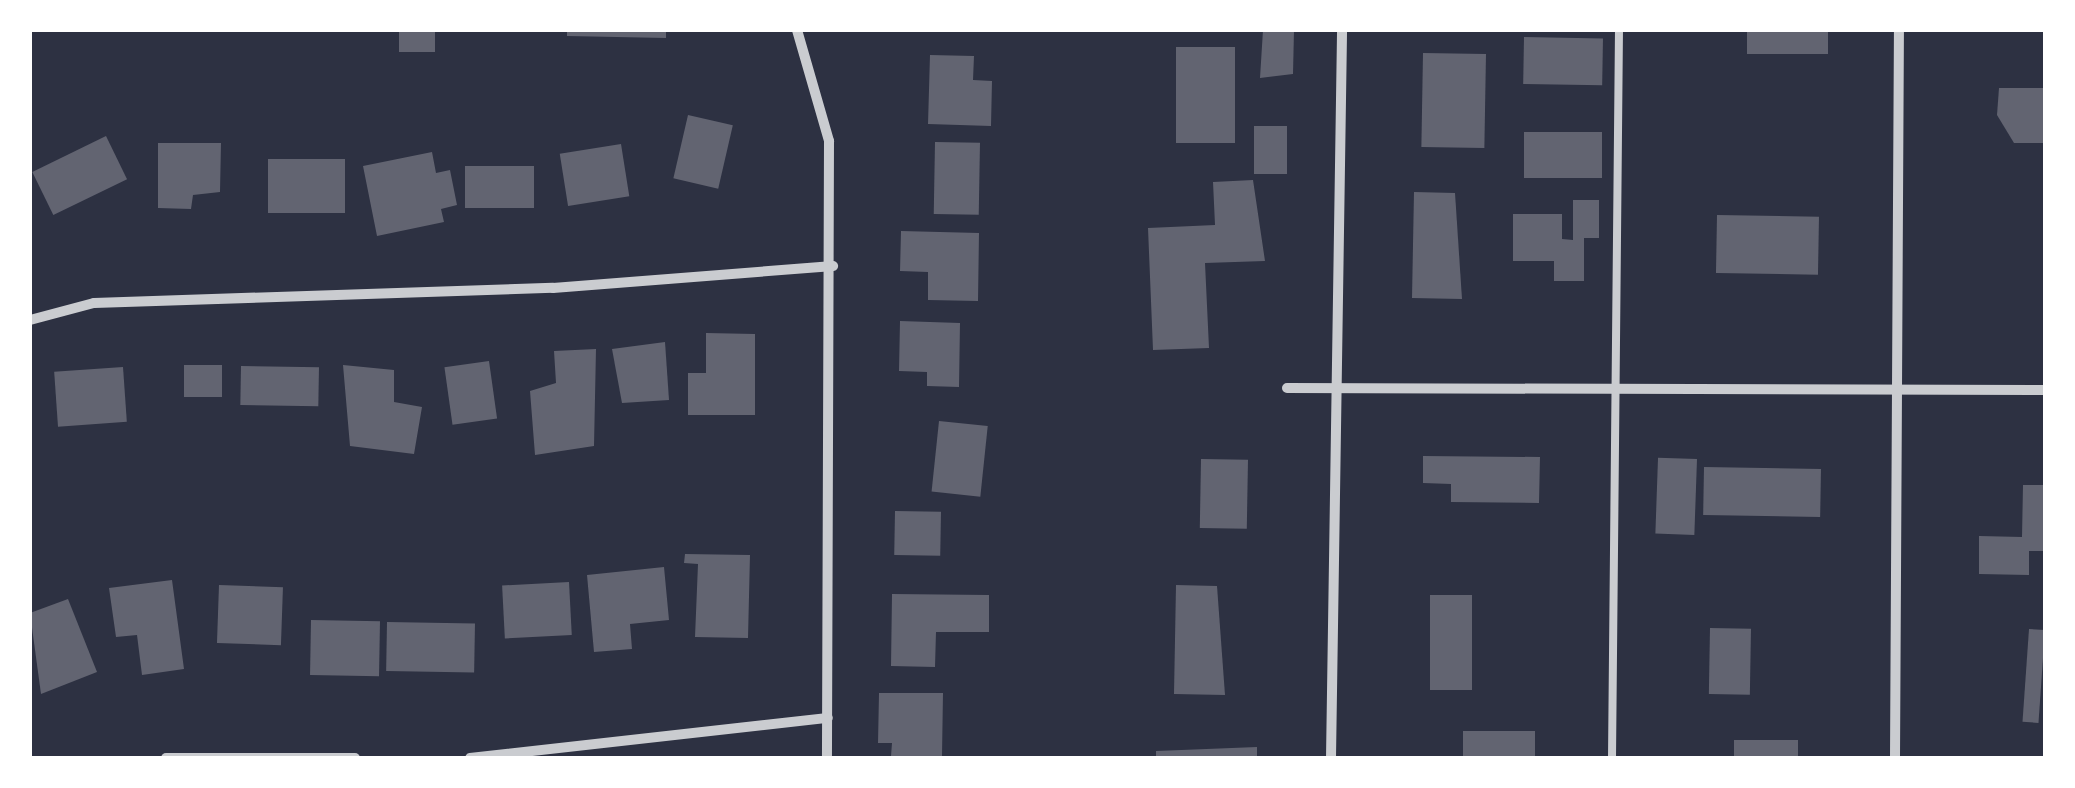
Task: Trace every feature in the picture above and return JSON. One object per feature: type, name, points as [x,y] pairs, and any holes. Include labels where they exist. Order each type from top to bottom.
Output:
[{"type":"street","points":[[797,30],[829,140],[834,266],[827,758]]},
{"type":"street","points":[[1331,758],[1342,30]]},
{"type":"street","points":[[1895,758],[1899,30]]},
{"type":"street","points":[[30,320],[94,304],[553,288],[834,266]]},
{"type":"street","points":[[1287,388],[1337,384],[2045,390]]},
{"type":"street","points":[[470,758],[828,718]]},
{"type":"street","points":[[166,758],[355,758]]},
{"type":"lane","points":[[1612,758],[1619,30]]},
{"type":"building","points":[[399,30],[435,30],[435,52],[399,52]]},
{"type":"building","points":[[567,30],[666,30],[666,38],[567,36]]},
{"type":"building","points":[[1263,30],[1294,30],[1293,74],[1260,78]]},
{"type":"building","points":[[1747,30],[1828,30],[1828,54],[1747,54]]},
{"type":"building","points":[[1524,37],[1603,38],[1602,85],[1523,84]]},
{"type":"building","points":[[1176,47],[1235,47],[1235,143],[1176,143]]},
{"type":"building","points":[[1423,53],[1486,54],[1484,148],[1421,147]]},
{"type":"building","points":[[930,55],[974,56],[973,80],[992,81],[991,126],[928,124]]},
{"type":"building","points":[[1999,88],[2045,88],[2045,143],[2014,143],[1997,115]]},
{"type":"building","points":[[688,115],[733,125],[718,189],[673,178]]},
{"type":"building","points":[[1254,126],[1287,126],[1287,174],[1254,174]]},
{"type":"building","points":[[1524,132],[1602,132],[1602,178],[1524,178]]},
{"type":"building","points":[[106,136],[127,179],[53,215],[32,172]]},
{"type":"building","points":[[935,142],[980,143],[979,215],[934,214]]},
{"type":"building","points":[[158,143],[221,143],[220,192],[193,195],[191,209],[158,208]]},
{"type":"building","points":[[621,144],[629,196],[568,206],[560,154]]},
{"type":"building","points":[[432,152],[436,173],[450,170],[457,205],[441,209],[444,222],[377,236],[363,166]]},
{"type":"building","points":[[268,159],[345,159],[345,213],[268,213]]},
{"type":"building","points":[[465,166],[534,166],[534,208],[465,208]]},
{"type":"building","points":[[1253,180],[1265,261],[1205,263],[1209,348],[1153,350],[1148,228],[1215,225],[1213,182]]},
{"type":"building","points":[[1414,192],[1455,193],[1462,299],[1412,298]]},
{"type":"building","points":[[1573,200],[1599,200],[1599,238],[1584,238],[1584,281],[1554,281],[1554,261],[1513,261],[1513,214],[1562,214],[1562,239],[1573,240]]},
{"type":"building","points":[[1717,215],[1819,217],[1818,275],[1716,273]]},
{"type":"building","points":[[901,231],[979,233],[978,301],[928,300],[928,272],[900,271]]},
{"type":"building","points":[[900,321],[960,323],[959,387],[927,386],[927,372],[899,371]]},
{"type":"building","points":[[706,333],[755,334],[755,415],[688,415],[688,373],[706,373]]},
{"type":"building","points":[[665,342],[669,400],[622,403],[612,349]]},
{"type":"building","points":[[596,349],[594,446],[535,455],[530,391],[556,383],[554,351]]},
{"type":"building","points":[[489,361],[497,418],[453,425],[444,367]]},
{"type":"building","points":[[184,365],[222,365],[222,397],[184,397]]},
{"type":"building","points":[[343,365],[394,370],[394,402],[422,407],[414,454],[350,446]]},
{"type":"building","points":[[241,366],[319,367],[318,406],[240,405]]},
{"type":"building","points":[[123,367],[127,422],[58,427],[54,372]]},
{"type":"building","points":[[939,421],[988,426],[980,497],[932,492]]},
{"type":"building","points":[[1423,456],[1540,457],[1539,503],[1451,502],[1451,484],[1423,483]]},
{"type":"building","points":[[1658,458],[1697,459],[1694,535],[1655,534]]},
{"type":"building","points":[[1201,459],[1248,460],[1247,529],[1200,528]]},
{"type":"building","points":[[1704,467],[1821,469],[1820,517],[1703,515]]},
{"type":"building","points":[[2023,485],[2045,485],[2045,551],[2029,551],[2029,575],[1979,574],[1979,536],[2022,537]]},
{"type":"building","points":[[895,511],[941,512],[940,556],[894,555]]},
{"type":"building","points":[[685,554],[750,555],[748,638],[695,637],[698,564],[684,563]]},
{"type":"building","points":[[664,567],[669,620],[630,624],[632,649],[594,652],[587,575]]},
{"type":"building","points":[[172,580],[184,669],[142,675],[137,635],[116,637],[109,588]]},
{"type":"building","points":[[569,582],[572,635],[505,638],[502,586]]},
{"type":"building","points":[[219,585],[283,587],[281,645],[217,643]]},
{"type":"building","points":[[1176,585],[1217,586],[1225,695],[1174,694]]},
{"type":"building","points":[[892,594],[989,595],[989,632],[936,632],[935,667],[891,666]]},
{"type":"building","points":[[1430,595],[1472,595],[1472,690],[1430,690]]},
{"type":"building","points":[[68,599],[97,672],[41,694],[30,613]]},
{"type":"building","points":[[311,620],[380,621],[379,676],[310,675]]},
{"type":"building","points":[[387,622],[475,624],[474,673],[386,671]]},
{"type":"building","points":[[1710,628],[1751,629],[1750,695],[1709,694]]},
{"type":"building","points":[[2029,629],[2045,630],[2038,723],[2023,722]]},
{"type":"building","points":[[879,693],[943,693],[942,756],[891,756],[892,743],[878,743]]},
{"type":"building","points":[[1463,731],[1535,731],[1535,758],[1463,758]]},
{"type":"building","points":[[1734,740],[1798,740],[1798,758],[1734,758]]},
{"type":"building","points":[[1257,747],[1257,758],[1156,758],[1156,751]]}]
